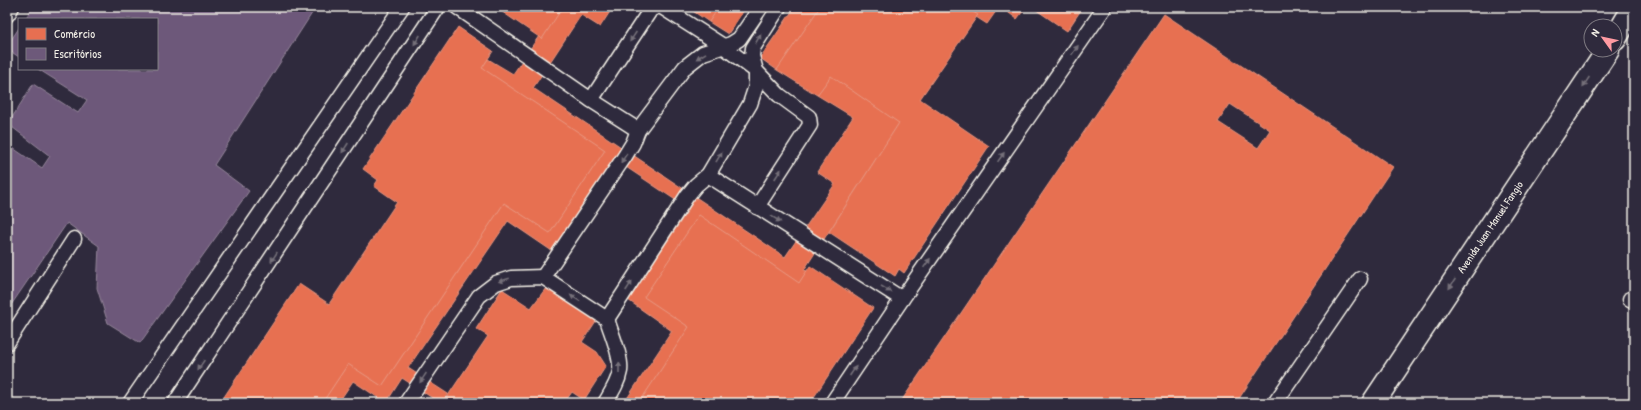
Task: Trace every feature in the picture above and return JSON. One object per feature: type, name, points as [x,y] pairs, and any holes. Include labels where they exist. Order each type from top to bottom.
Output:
[{"type":"street","points":[[1619,18],[1622,7]]},
{"type":"street","points":[[1623,26],[1634,7]]},
{"type":"street","name":"Avenida Juan Manuel Fangio","points":[[1373,403],[1603,58]]},
{"type":"lane","points":[[7,15],[12,7]]},
{"type":"lane","points":[[130,403],[402,7]]},
{"type":"lane","points":[[175,403],[438,7]]},
{"type":"lane","points":[[457,7],[591,100],[638,130]]},
{"type":"lane","points":[[591,100],[651,9],[657,7]]},
{"type":"lane","points":[[662,7],[723,46],[756,70],[779,95],[809,117],[810,125],[756,207]]},
{"type":"lane","points":[[543,277],[625,156],[633,143],[638,130],[685,67],[704,53],[731,44],[739,39],[761,7]]},
{"type":"lane","points":[[607,319],[687,196],[696,185],[708,175],[750,104],[756,86],[756,70],[752,56],[753,48],[779,7]]},
{"type":"lane","points":[[832,403],[902,299],[1105,7]]},
{"type":"lane","points":[[708,175],[902,299]]},
{"type":"lane","points":[[7,343],[74,239]]},
{"type":"lane","points":[[406,403],[479,296],[496,283],[510,278],[543,277],[607,319],[618,355],[620,371],[614,390],[605,403]]},
{"type":"lane","points":[[1275,403],[1360,279]]},
{"type":"building: Comércio","points":[[495,7],[563,7],[542,39]]},
{"type":"building: Comércio","points":[[563,7],[613,7],[600,27],[581,15],[533,88],[785,257],[835,184],[817,172],[853,117],[817,95],[831,76],[899,123],[804,270],[807,271],[799,283],[699,215],[644,297],[689,327],[639,403],[624,403],[672,331],[628,300],[689,209],[614,159],[552,251],[508,221],[408,368],[448,394],[442,403],[402,378],[386,403],[353,381],[338,403],[322,403],[348,364],[382,386],[504,203],[550,233],[605,150],[482,68],[488,59],[513,74],[539,36],[542,39]]},
{"type":"building: Comércio","points":[[687,7],[719,7],[709,22]]},
{"type":"building: Comércio","points":[[719,7],[746,7],[728,34],[709,22]]},
{"type":"building: Comércio","points":[[795,7],[820,7],[777,70],[760,58]]},
{"type":"building: Comércio","points":[[820,7],[966,7],[978,15],[920,99],[989,146],[904,273],[899,269],[895,276],[829,232],[899,123],[831,76],[817,95],[777,70]]},
{"type":"building: Comércio","points":[[966,7],[999,7],[987,24],[976,17],[978,15]]},
{"type":"building: Comércio","points":[[1001,7],[1026,7],[1017,19]]},
{"type":"building: Comércio","points":[[1032,7],[1083,7],[1067,31]]},
{"type":"building: Comércio","points":[[1164,14],[1393,167],[1236,403],[900,403]],"holes":[[[1230,104],[1270,130],[1258,148],[1218,122]]]},
{"type":"building: Comércio","points":[[458,27],[493,51],[482,68],[605,150],[550,233],[504,203],[382,386],[348,364],[322,403],[220,403],[299,284],[329,304],[397,202],[374,186],[378,180],[363,169]]},
{"type":"building: Comércio","points":[[699,215],[799,283],[810,266],[873,308],[810,403],[639,403],[689,327],[644,297]]},
{"type":"building: Comércio","points":[[546,288],[596,321],[582,342],[597,352],[606,366],[584,400],[572,392],[564,403],[443,403],[488,336],[476,329],[502,289],[531,308]]},
{"type":"building: Escritórios","points":[[33,7],[316,7],[214,165],[249,191],[140,343],[108,323],[97,288],[99,246],[67,223],[7,311],[7,144],[42,168],[50,156],[8,124],[33,84],[78,113],[87,100],[40,70],[158,70],[158,18],[26,18]]},
{"type":"building: Escritórios","points":[[18,30],[18,56],[7,49],[7,46]]}]
